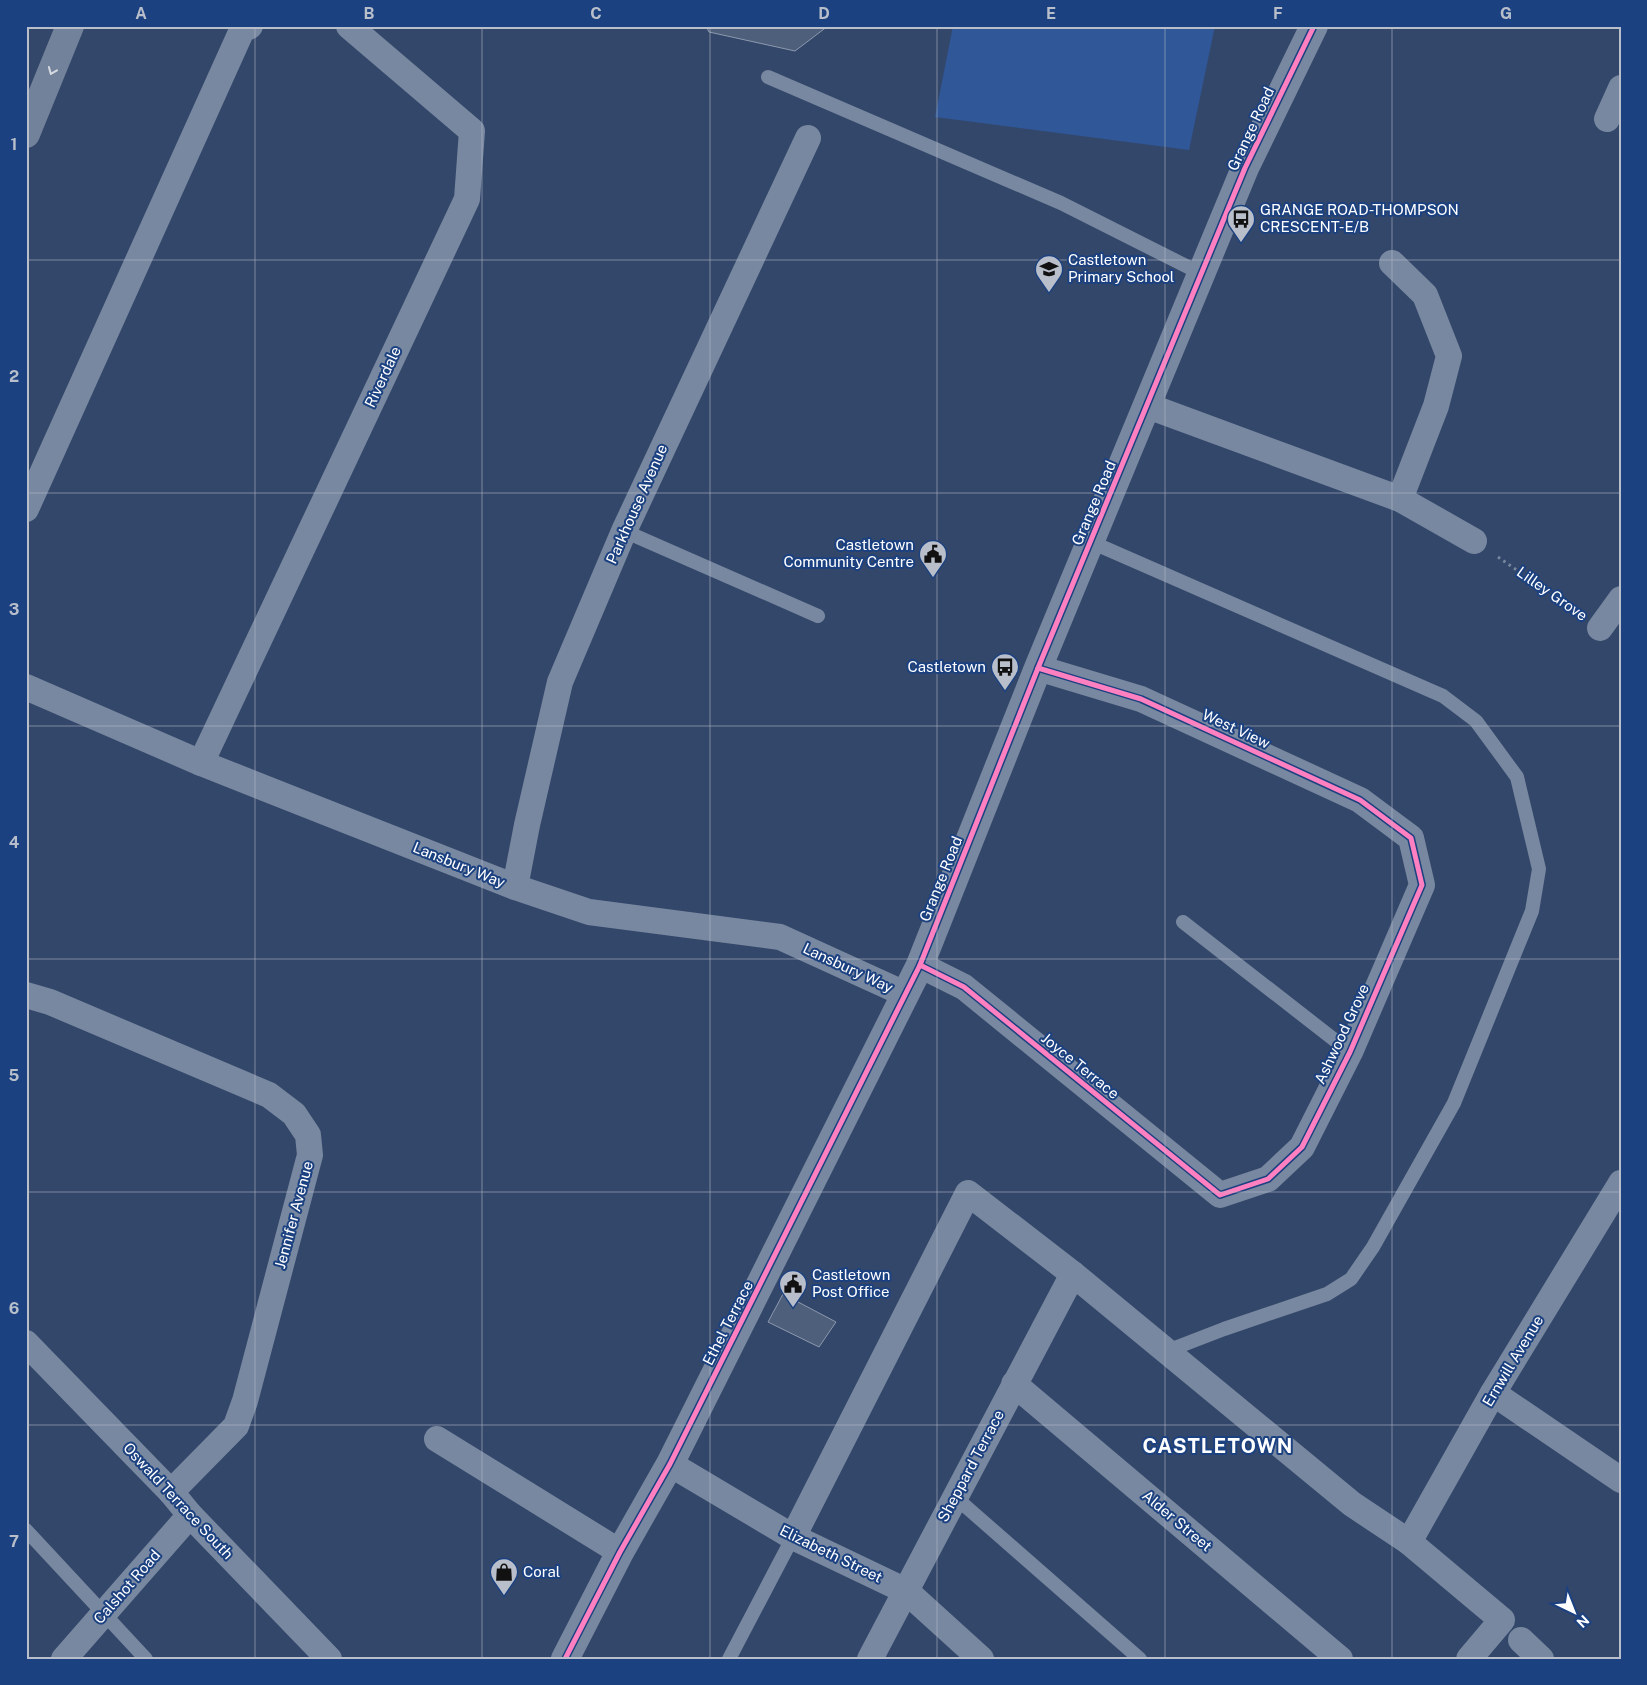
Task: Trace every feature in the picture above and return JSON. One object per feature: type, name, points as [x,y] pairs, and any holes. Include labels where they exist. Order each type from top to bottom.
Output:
[{"type":"highway","points":[[26,134],[70,26]]},
{"type":"street","points":[[26,510],[242,30],[250,26]]},
{"type":"street","name":"Riverdale","points":[[201,763],[467,199],[472,131],[349,26]]},
{"type":"street","name":"Grange Road","points":[[905,994],[920,965],[1038,668],[1245,168],[1314,26]]},
{"type":"street","points":[[1607,119],[1621,88]]},
{"type":"street","name":"Parkhouse Avenue","points":[[515,887],[526,825],[560,682],[624,531],[808,138]]},
{"type":"street","points":[[1392,263],[1425,296],[1448,356],[1436,406],[1400,499]]},
{"type":"street","points":[[1148,406],[1400,499],[1474,541]]},
{"type":"street","name":"Lilley Grove","points":[[1600,628],[1621,599]]},
{"type":"street","name":"West View","points":[[1038,668],[1141,699],[1360,800],[1411,838]]},
{"type":"street","name":"Lansbury Way","points":[[26,686],[201,763],[515,887],[589,912],[780,937],[905,994]]},
{"type":"street","name":"Ashwood Grove","points":[[1220,1195],[1268,1179],[1302,1147],[1350,1052],[1422,884],[1411,838]]},
{"type":"street","name":"Joyce Terrace","points":[[920,965],[964,988],[1220,1195]]},
{"type":"street","name":"Ethel Terrace","points":[[565,1659],[620,1552],[670,1464],[905,994]]},
{"type":"street","name":"Jennifer Avenue","points":[[26,995],[50,1002],[269,1095],[294,1114],[308,1136],[310,1155],[308,1164],[236,1426],[171,1492]]},
{"type":"street","name":"Ernwill Avenue","points":[[1409,1542],[1493,1393],[1621,1182]]},
{"type":"street","points":[[793,1537],[968,1193],[1073,1274],[1352,1504],[1409,1542],[1502,1620],[1470,1659]]},
{"type":"street","name":"Sheppard Terrace","points":[[870,1659],[1073,1274]]},
{"type":"street","name":"Oswald Terrace South","points":[[26,1343],[171,1492],[190,1515],[329,1659]]},
{"type":"street","name":"Alder Street","points":[[1014,1384],[1340,1659]]},
{"type":"street","points":[[1493,1393],[1621,1480]]},
{"type":"street","points":[[436,1439],[620,1552]]},
{"type":"street","name":"Elizabeth Street","points":[[670,1464],[793,1537],[906,1591],[981,1659]]},
{"type":"street","name":"Calshot Road","points":[[64,1659],[190,1515]]},
{"type":"street","points":[[1521,1640],[1541,1659]]},
{"type":"lane","points":[[768,77],[1062,204],[1202,274]]},
{"type":"lane","points":[[624,531],[818,616]]},
{"type":"lane","points":[[1091,542],[1443,696],[1476,721],[1517,777],[1539,869],[1532,911],[1454,1104],[1373,1246],[1351,1279],[1327,1294],[1224,1329],[1167,1351]]},
{"type":"lane","points":[[1182,922],[1350,1052]]},
{"type":"lane","points":[[955,1497],[1140,1659]]},
{"type":"lane","points":[[26,1530],[146,1659]]},
{"type":"lane","points":[[729,1659],[793,1537]]},
{"type":"shaded area","points":[[953,26],[1215,26],[1189,150],[935,117]]},
{"type":"building","points":[[706,26],[828,26],[795,51],[709,32]]},
{"type":"building","name":"Castletown Post Office","points":[[783,1294],[836,1322],[819,1347],[768,1322]]},
{"type":"cycle path","points":[[565,1659],[620,1552],[670,1464],[920,965],[1038,668],[1245,168],[1314,26]]},
{"type":"cycle path","points":[[920,965],[964,987],[1220,1195],[1268,1179],[1302,1147],[1350,1052],[1422,885],[1411,838],[1360,800],[1141,699],[1038,668]]},
{"type":"place","name":"GRANGE ROAD-THOMPSON CRESCENT-E/B","points":[[1241,243]]},
{"type":"place","name":"Castletown Primary School","points":[[1049,293]]},
{"type":"place","name":"Castletown Community Centre","points":[[933,578]]},
{"type":"place","name":"Castletown","points":[[1005,691]]},
{"type":"place","name":"Castletown Post Office","points":[[793,1308]]},
{"type":"place","name":"Coral","points":[[504,1596]]},
{"type":"district","name":"CASTLETOWN","points":[[1218,1446]]}]
